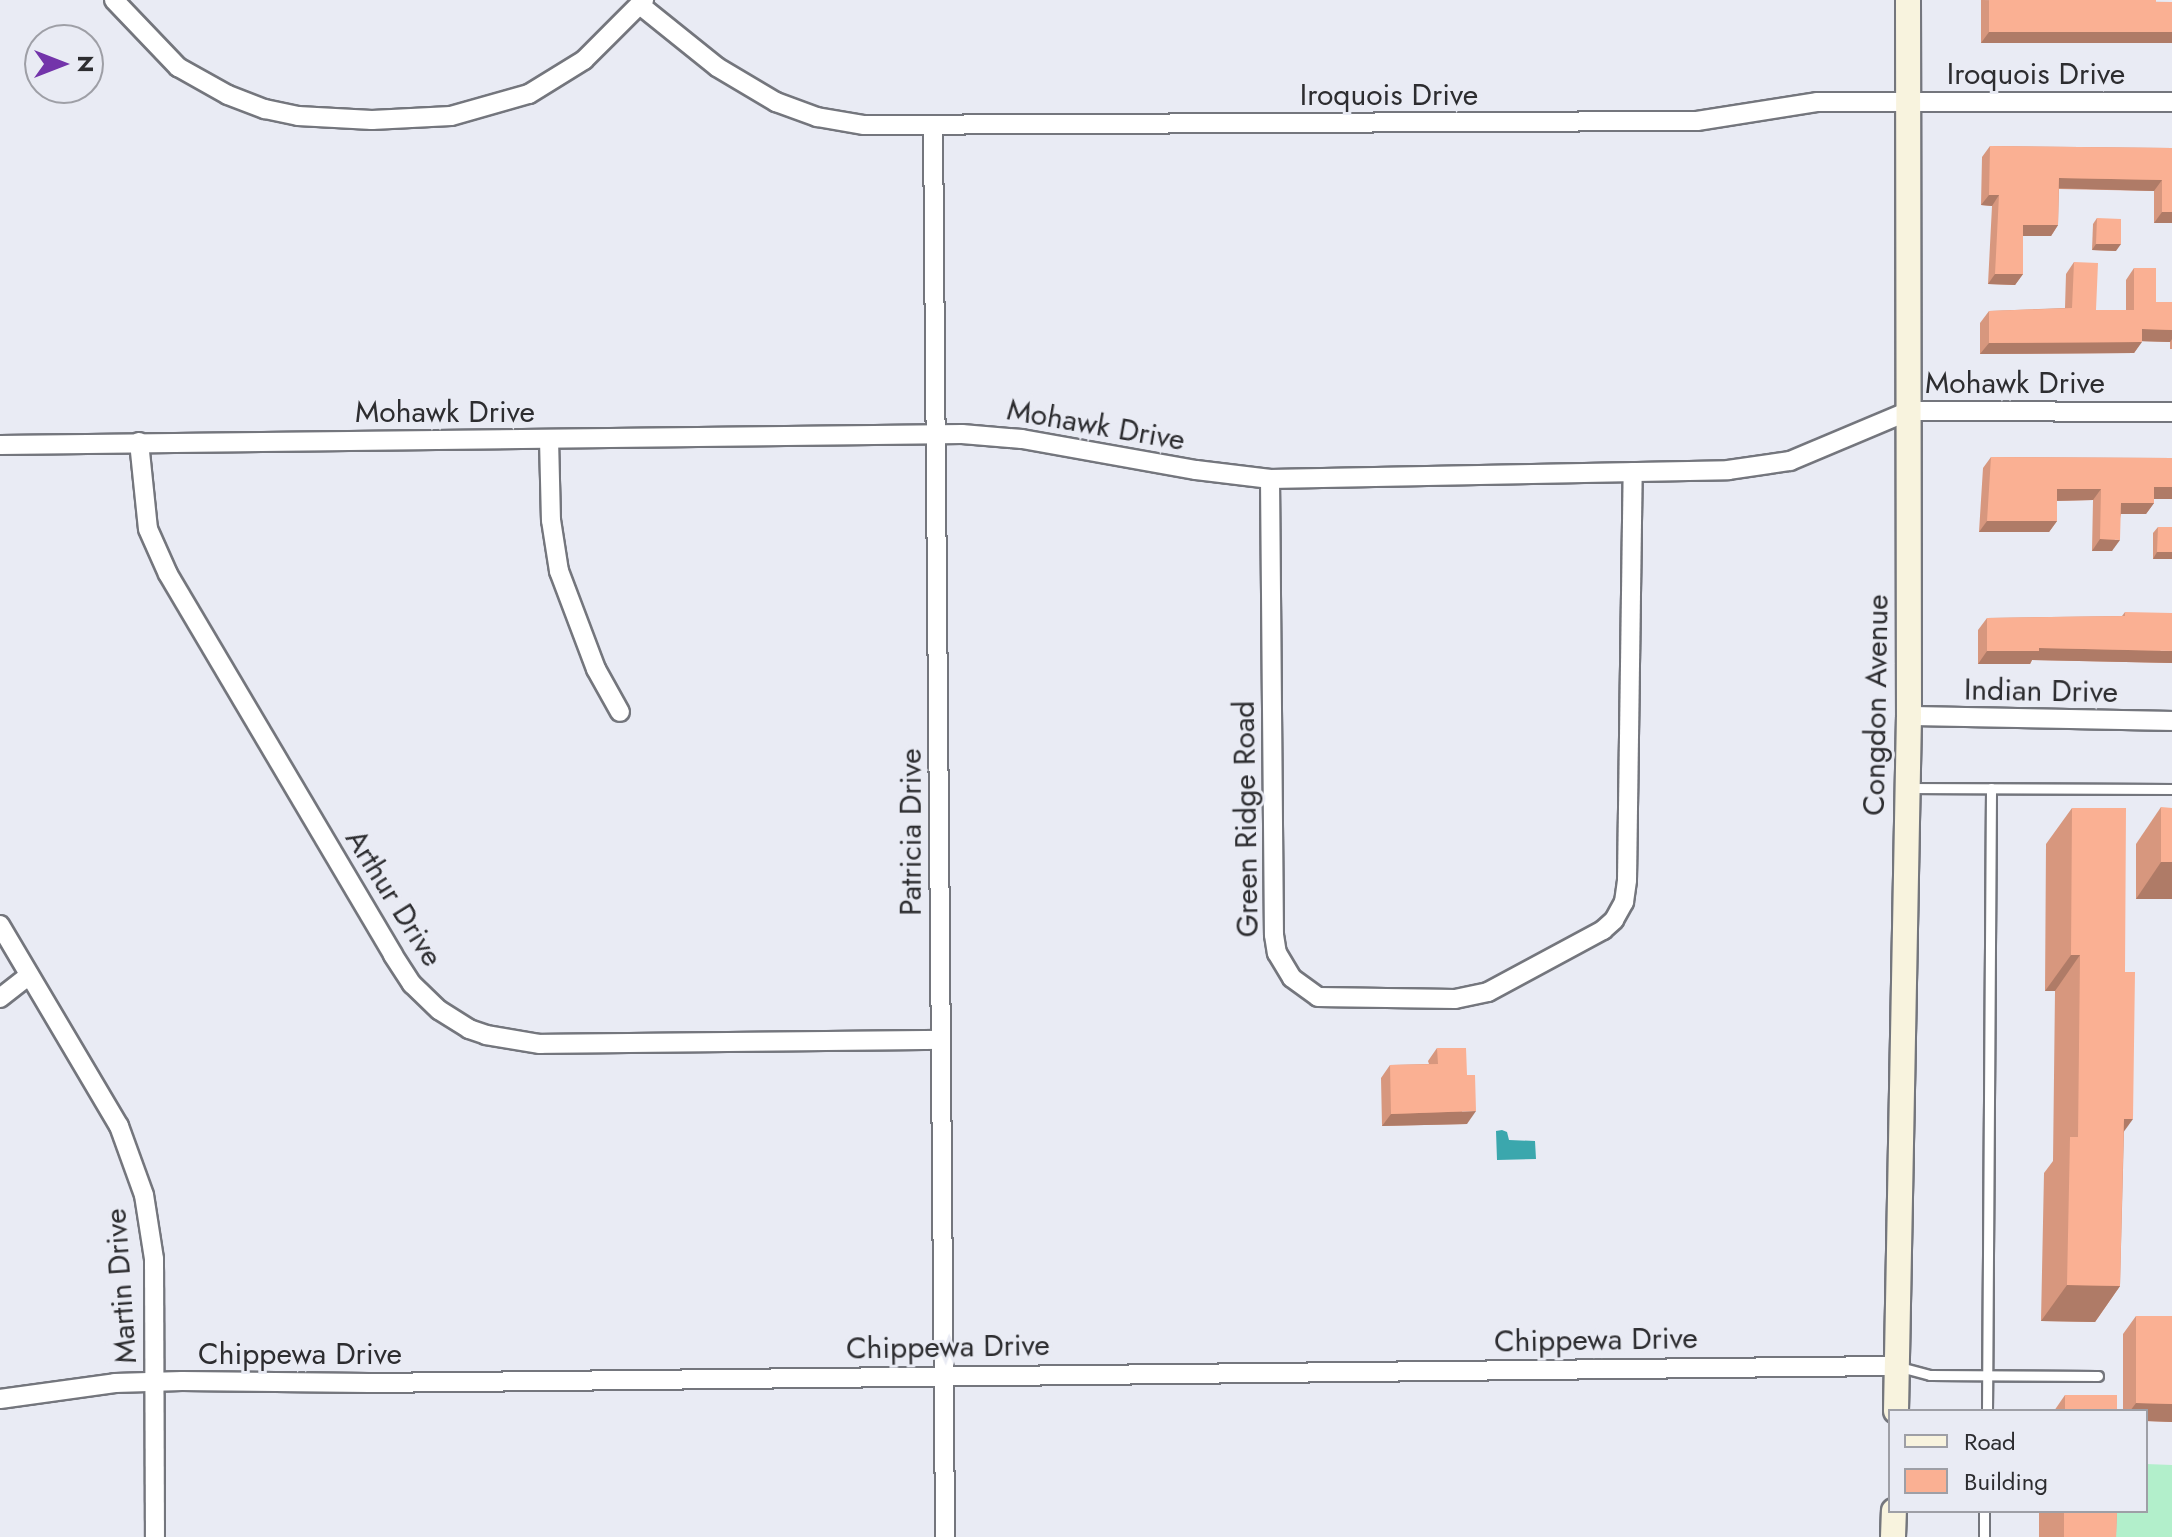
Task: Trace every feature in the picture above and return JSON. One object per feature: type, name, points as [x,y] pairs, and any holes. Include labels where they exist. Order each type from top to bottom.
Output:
[{"type":"street","points":[[114,0],[178,67],[228,95],[298,116],[372,120],[461,114],[529,94],[584,60],[642,2]]},
{"type":"street","name":"Congdon Avenue","points":[[1896,1409],[1909,716],[1908,0]]},
{"type":"street","name":"Iroquois Drive","points":[[642,2],[717,67],[776,102],[837,121],[933,126],[1697,121],[1817,102],[2172,102]]},
{"type":"street","name":"Patricia Drive","points":[[933,126],[945,1537]]},
{"type":"street","name":"Mohawk Drive","points":[[0,445],[935,434],[1022,439],[1196,470],[1270,479],[1774,466],[1909,411],[2172,412]]},
{"type":"street","points":[[549,439],[551,520],[559,571],[596,669],[620,712]]},
{"type":"street","name":"Arthur Drive","points":[[139,442],[148,529],[168,574],[393,955],[412,984],[439,1010],[486,1035],[540,1044],[940,1040]]},
{"type":"street","name":"Green Ridge Road","points":[[1270,479],[1274,935],[1277,953],[1292,978],[1318,997],[1455,999],[1488,992],[1603,930],[1624,902],[1627,880],[1633,472]]},
{"type":"street","name":"Indian Drive","points":[[1909,716],[2172,721]]},
{"type":"street","name":"Martin Drive","points":[[0,925],[97,1086],[132,1157],[144,1195],[154,1259],[155,1537]]},
{"type":"street","points":[[0,998],[29,975]]},
{"type":"street","name":"Chippewa Drive","points":[[0,1399],[64,1389],[155,1382],[369,1383],[1897,1366]]},
{"type":"street","points":[[1893,1537],[1894,1513]]},
{"type":"lane","points":[[1908,788],[2172,789]]},
{"type":"lane","points":[[1987,1409],[1991,788]]},
{"type":"lane","points":[[1897,1366],[1930,1375],[2098,1376]]},
{"type":"lane","points":[[1984,1513],[1984,1537]]},
{"type":"green space","points":[[2148,1464],[2172,1465],[2172,1537],[2116,1537],[2117,1513],[2148,1513]]},
{"type":"water","points":[[1496,1131],[1507,1132],[1509,1140],[1535,1141],[1536,1159],[1497,1160]]},
{"type":"building","points":[[1989,0],[2172,2],[2172,32],[1989,32]]},
{"type":"building","points":[[1990,146],[2172,148],[2172,212],[2162,212],[2162,180],[2059,178],[2058,225],[2023,225],[2023,274],[1995,274],[1999,195],[1989,195]]},
{"type":"building","points":[[2097,218],[2121,219],[2121,244],[2096,244]]},
{"type":"building","points":[[2074,262],[2098,263],[2096,310],[2134,310],[2134,268],[2156,268],[2156,302],[2172,302],[2172,330],[2142,329],[2142,342],[1989,343],[1989,311],[2072,308]]},
{"type":"building","points":[[1991,457],[2172,458],[2172,487],[2154,487],[2154,503],[2121,503],[2120,540],[2100,539],[2101,489],[2057,489],[2057,521],[1987,521]]},
{"type":"building","points":[[2158,527],[2172,527],[2172,552],[2157,552]]},
{"type":"building","points":[[2125,612],[2172,613],[2172,651],[2039,648],[2039,651],[1987,651],[1987,618],[2125,616]]},
{"type":"building","points":[[2161,807],[2172,808],[2172,862],[2161,862]]},
{"type":"building","points":[[2072,808],[2126,808],[2125,972],[2135,972],[2133,1119],[2124,1119],[2120,1286],[2067,1285],[2070,1137],[2078,1137],[2080,955],[2071,955]]},
{"type":"building","points":[[1437,1048],[1466,1048],[1467,1075],[1475,1075],[1476,1111],[1391,1114],[1390,1065],[1438,1064]]},
{"type":"building","points":[[2136,1316],[2172,1316],[2172,1404],[2136,1403]]},
{"type":"building","points":[[2065,1395],[2117,1395],[2117,1409],[2065,1409]]},
{"type":"building","points":[[2064,1513],[2117,1513],[2116,1537],[2064,1537]]}]
